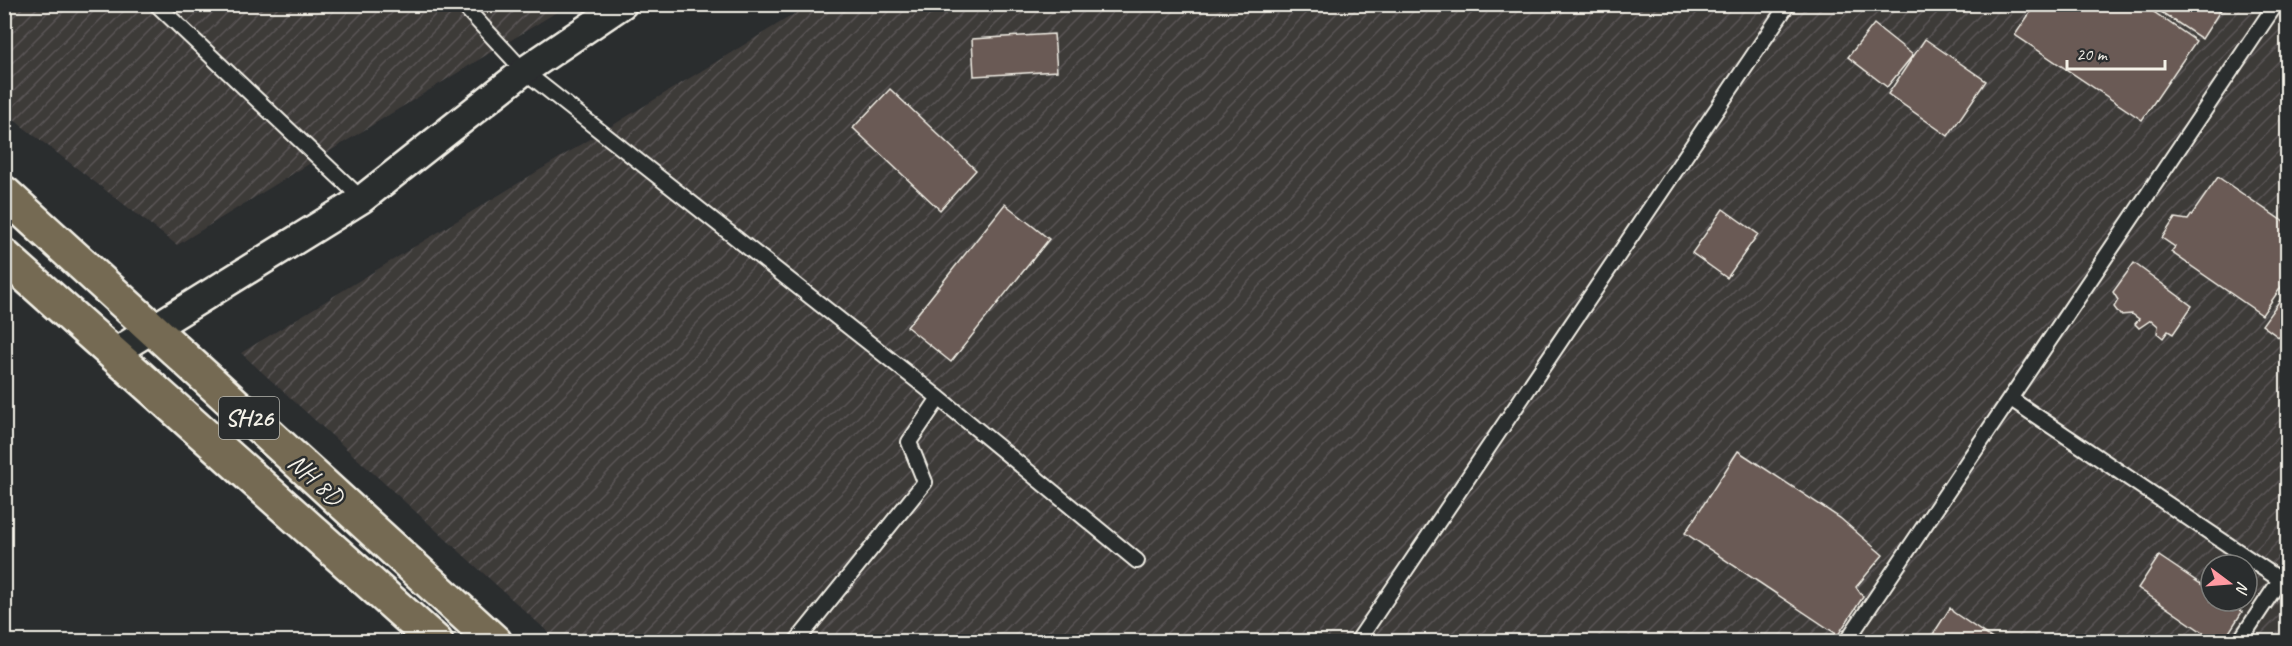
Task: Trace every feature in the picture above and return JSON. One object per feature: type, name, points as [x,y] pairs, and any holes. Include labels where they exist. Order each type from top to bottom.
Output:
[{"type":"main road","name":"NH 8D","points":[[4,193],[495,642]]},
{"type":"main road","name":"NH 8D","points":[[4,256],[436,642]]},
{"type":"street","points":[[112,354],[362,199],[524,71],[623,4]]},
{"type":"lane","points":[[156,4],[362,199]]},
{"type":"lane","points":[[462,4],[524,71],[939,398],[1137,561]]},
{"type":"lane","points":[[1357,642],[1788,4]]},
{"type":"lane","points":[[1846,642],[2276,4]]},
{"type":"lane","points":[[796,642],[925,482],[909,442],[939,398]]},
{"type":"lane","points":[[2011,399],[2285,578],[2239,642]]},
{"type":"shaded area","points":[[5,5],[568,5],[177,245],[5,113]]},
{"type":"shaded area","points":[[809,5],[2287,5],[2287,641],[558,641],[241,353]]},
{"type":"building","points":[[2036,4],[2142,4],[2196,41],[2142,120],[2015,35]]},
{"type":"building","points":[[2149,4],[2216,4],[2222,8],[2202,39]]},
{"type":"building","points":[[1874,24],[1913,55],[1887,87],[1848,57]]},
{"type":"building","points":[[1054,34],[1057,71],[974,76],[972,39]]},
{"type":"building","points":[[1925,39],[1986,81],[1948,136],[1888,94]]},
{"type":"building","points":[[890,89],[976,170],[940,210],[853,128]]},
{"type":"building","points":[[2218,177],[2288,225],[2288,277],[2262,315],[2171,252],[2175,247],[2162,238],[2175,218],[2188,220]]},
{"type":"building","points":[[1005,204],[1049,239],[951,362],[907,327]]},
{"type":"building","points":[[1723,209],[1758,234],[1727,278],[1692,253]]},
{"type":"building","points":[[2134,263],[2192,306],[2173,334],[2168,331],[2163,338],[2157,333],[2158,326],[2151,320],[2139,328],[2135,324],[2139,319],[2132,314],[2120,315],[2114,307],[2118,300],[2113,292]]},
{"type":"building","points":[[2288,289],[2288,344],[2262,325]]},
{"type":"building","points":[[1738,451],[1840,518],[1883,555],[1856,587],[1863,597],[1838,635],[1685,533]]},
{"type":"building","points":[[2159,556],[2199,583],[2199,613],[2241,613],[2223,642],[2217,642],[2138,588]]},
{"type":"building","points":[[1950,608],[1953,612],[1997,642],[1928,642]]}]
